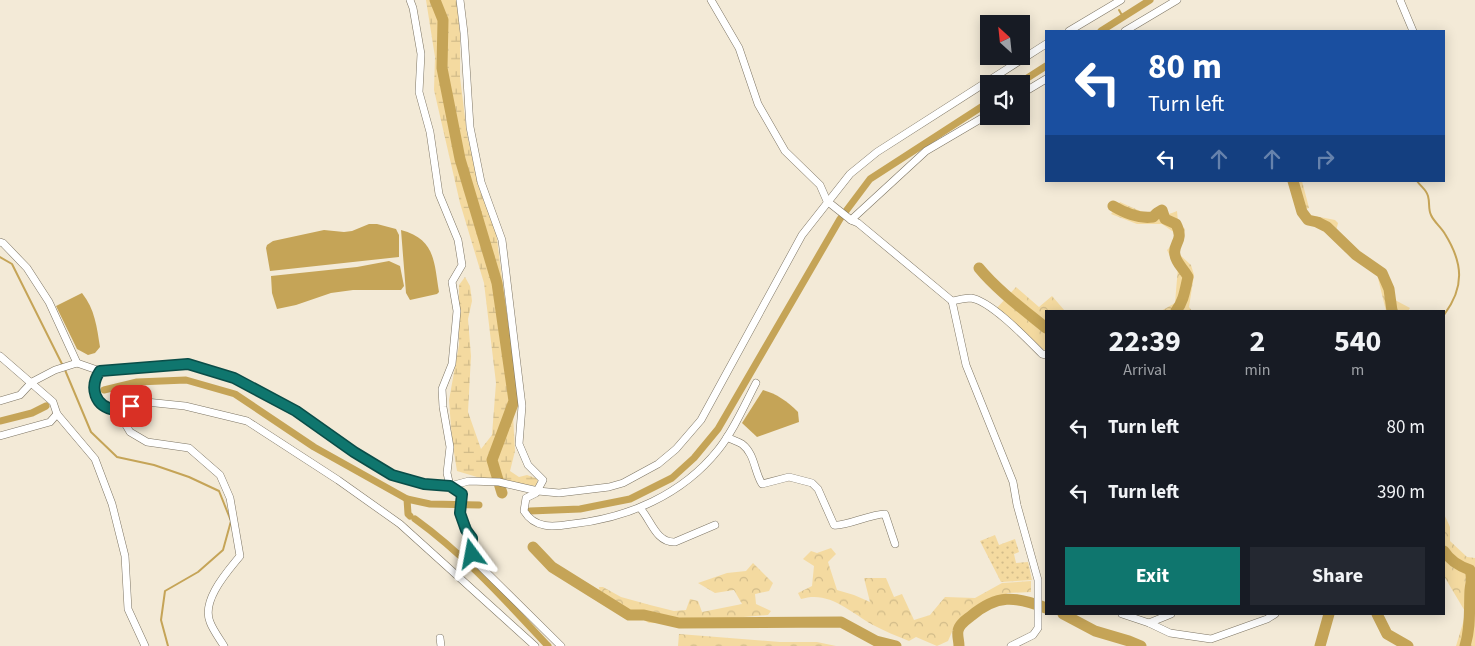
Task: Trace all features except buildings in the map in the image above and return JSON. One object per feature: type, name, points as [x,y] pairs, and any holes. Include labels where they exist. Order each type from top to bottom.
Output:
[{"type":"street","points":[[410,0],[421,54],[419,92],[430,132],[440,194],[458,240],[462,265],[452,282],[457,311],[453,356],[452,364],[442,389],[450,447],[447,473],[450,486],[462,494],[460,510],[466,530],[472,538],[472,554],[478,564],[561,646]]},
{"type":"street","points":[[460,0],[470,127],[481,182],[502,240],[522,406],[519,444],[528,465],[543,480],[538,491],[526,498],[524,511],[529,520],[545,526],[584,523],[640,508],[670,492],[695,473],[718,450],[756,383]]},
{"type":"street","points":[[711,0],[740,48],[758,104],[785,151],[820,185],[830,203],[844,215],[858,223],[952,301],[966,365],[1013,482],[1017,504],[1038,580],[1038,628],[1033,635],[1022,642],[1010,646]]},
{"type":"street","points":[[1071,30],[1121,0]]},
{"type":"street","points":[[1127,30],[1177,0]]},
{"type":"street","points":[[1400,0],[1413,30]]},
{"type":"street","points":[[0,401],[20,395],[32,382],[55,370],[77,363],[100,371],[188,364],[234,378],[296,411],[354,452],[392,475],[424,484],[450,486],[469,481],[499,482],[538,491],[559,493],[609,487],[623,483],[658,464],[676,448],[701,420],[802,235],[830,203],[850,174],[877,152],[1045,45]]},
{"type":"street","points":[[1030,89],[1045,80]]},
{"type":"street","points":[[851,220],[926,151],[980,119]]},
{"type":"street","points":[[0,242],[27,268],[49,302],[77,363]]},
{"type":"street","points":[[952,301],[970,298],[994,309],[1045,355]]},
{"type":"street","points":[[0,356],[53,402],[57,414],[95,458],[112,504],[125,556],[128,609],[145,646]]},
{"type":"street","points":[[100,371],[95,379],[93,390],[97,399],[117,410],[130,432],[147,442],[189,448],[220,475],[230,498],[240,556],[221,580],[210,600],[209,620],[224,646]]},
{"type":"street","points":[[117,410],[146,402],[185,406],[247,421],[331,475],[400,524],[535,646]]},
{"type":"street","points":[[0,436],[50,422],[57,414]]},
{"type":"street","points":[[727,437],[740,443],[747,450],[753,459],[762,484],[789,477],[815,485],[834,525],[838,526],[862,518],[885,514],[896,544]]},
{"type":"street","points":[[640,508],[650,519],[660,536],[668,542],[675,542],[715,525]]},
{"type":"street","points":[[1038,580],[1045,584]]},
{"type":"street","points":[[1125,615],[1149,623],[1170,634],[1211,639],[1273,615]]},
{"type":"street","points":[[1149,623],[1169,615]]},
{"type":"green space","points":[[426,0],[456,0],[457,2],[460,33],[460,77],[467,134],[479,188],[496,232],[508,325],[515,451],[510,471],[519,477],[527,475],[538,479],[536,486],[477,477],[457,471],[449,400],[459,345],[459,285],[465,277],[470,286],[472,301],[468,319],[471,356],[468,412],[481,449],[492,435],[496,383],[484,283],[460,203],[434,90],[435,57]]},
{"type":"green space","points":[[1290,182],[1302,182],[1309,208],[1300,211]]},
{"type":"green space","points":[[1120,202],[1155,215],[1170,214],[1177,211],[1178,222],[1185,229],[1179,250],[1180,255],[1191,265],[1194,275],[1189,307],[1191,310],[1163,310],[1175,303],[1178,267],[1167,250],[1176,241],[1175,233],[1162,224],[1137,224],[1111,214]]},
{"type":"green space","points":[[1315,216],[1335,220],[1338,223],[1336,231],[1332,234],[1305,220]]},
{"type":"green space","points":[[1370,258],[1384,272],[1393,287],[1395,300],[1410,308],[1409,310],[1386,310],[1377,274],[1367,264]]},
{"type":"green space","points":[[1016,287],[1039,307],[1052,296],[1064,310],[1045,310],[1044,350],[997,308]]},
{"type":"green space","points":[[1445,516],[1450,527],[1450,541],[1467,557],[1475,558],[1475,646],[1456,646],[1466,613],[1445,578]]},
{"type":"green space","points":[[995,535],[999,545],[1015,539],[1019,552],[1014,554],[1016,563],[1028,562],[1032,580],[1001,582],[980,541]]},
{"type":"green space","points":[[831,548],[836,554],[828,562],[837,590],[870,602],[864,578],[886,578],[894,597],[902,594],[914,620],[930,615],[945,597],[975,598],[1002,583],[1031,581],[1031,592],[1008,593],[978,604],[955,625],[948,641],[937,646],[916,637],[909,641],[877,627],[830,600],[821,597],[801,599],[798,593],[812,586],[814,566],[803,559],[811,551],[817,553]]},
{"type":"green space","points":[[753,563],[773,583],[769,591],[755,594],[756,604],[771,611],[768,615],[673,623],[649,623],[600,595],[599,587],[603,587],[621,597],[674,611],[686,610],[690,599],[698,601],[702,612],[742,604],[734,590],[715,593],[698,583],[727,573],[746,571]]},
{"type":"green space","points":[[679,634],[780,642],[817,642],[836,646],[678,646]]},
{"type":"shaded area","points":[[369,224],[396,229],[399,235],[399,257],[270,271],[266,248],[273,241],[324,230],[352,231]]},
{"type":"shaded area","points":[[401,230],[421,239],[427,245],[436,270],[439,292],[437,294],[410,300],[406,293]]},
{"type":"shaded area","points":[[389,261],[400,266],[404,286],[401,290],[353,290],[331,293],[296,305],[277,309],[272,293],[271,276],[357,267]]},
{"type":"shaded area","points":[[82,293],[93,312],[100,347],[95,353],[88,355],[77,349],[56,306]]},
{"type":"shaded area","points":[[763,390],[786,401],[794,408],[798,412],[799,422],[757,437],[742,423]]},
{"type":"waterway","points":[[435,0],[443,20],[442,68],[460,159],[497,283],[514,401],[492,460],[502,493]]},
{"type":"waterway","points":[[1103,30],[1150,0]]},
{"type":"waterway","points":[[1119,10],[1123,17]]},
{"type":"waterway","points":[[1030,76],[1045,67]]},
{"type":"waterway","points":[[530,511],[580,509],[630,499],[672,478],[694,458],[718,429],[840,219],[870,179],[980,108]]},
{"type":"waterway","points":[[1293,182],[1302,212],[1308,220],[1327,227],[1356,255],[1382,273],[1389,289],[1392,310]]},
{"type":"waterway","points":[[1418,182],[1427,194],[1431,215],[1451,245],[1458,265],[1459,275],[1456,295],[1445,314]]},
{"type":"waterway","points":[[1113,206],[1127,213],[1142,217],[1153,217],[1162,210],[1165,219],[1176,224],[1179,239],[1175,248],[1175,255],[1188,277],[1183,299],[1177,310]]},
{"type":"waterway","points":[[0,257],[12,264],[63,366]]},
{"type":"waterway","points":[[979,268],[1002,292],[1045,327]]},
{"type":"waterway","points":[[65,370],[91,432],[117,457],[154,465],[189,477],[219,491],[231,521],[223,550],[198,572],[165,591],[161,620],[168,646]]},
{"type":"waterway","points":[[104,390],[137,382],[186,380],[235,394],[314,447],[407,499],[430,504],[479,505]]},
{"type":"waterway","points":[[0,421],[32,413],[46,406]]},
{"type":"waterway","points":[[407,499],[408,514],[410,516]]},
{"type":"waterway","points":[[415,519],[468,563],[548,646]]},
{"type":"waterway","points":[[533,547],[552,567],[629,615],[644,615],[679,623],[841,622],[876,641],[896,646]]},
{"type":"waterway","points":[[1445,553],[1459,565],[1470,570],[1471,573],[1469,625],[1465,646]]},
{"type":"waterway","points":[[959,646],[958,633],[960,626],[989,604],[1007,599],[1016,599],[1045,608]]},
{"type":"waterway","points":[[1065,615],[1095,631],[1141,646]]},
{"type":"waterway","points":[[1320,646],[1329,615]]},
{"type":"waterway","points":[[1378,615],[1387,634],[1408,646]]},
{"type":"route","points":[[131,406],[117,410],[97,399],[93,390],[95,379],[100,371],[188,364],[234,378],[296,411],[354,452],[392,475],[424,484],[450,486],[462,494],[460,513],[466,530],[472,538],[472,554]]}]
